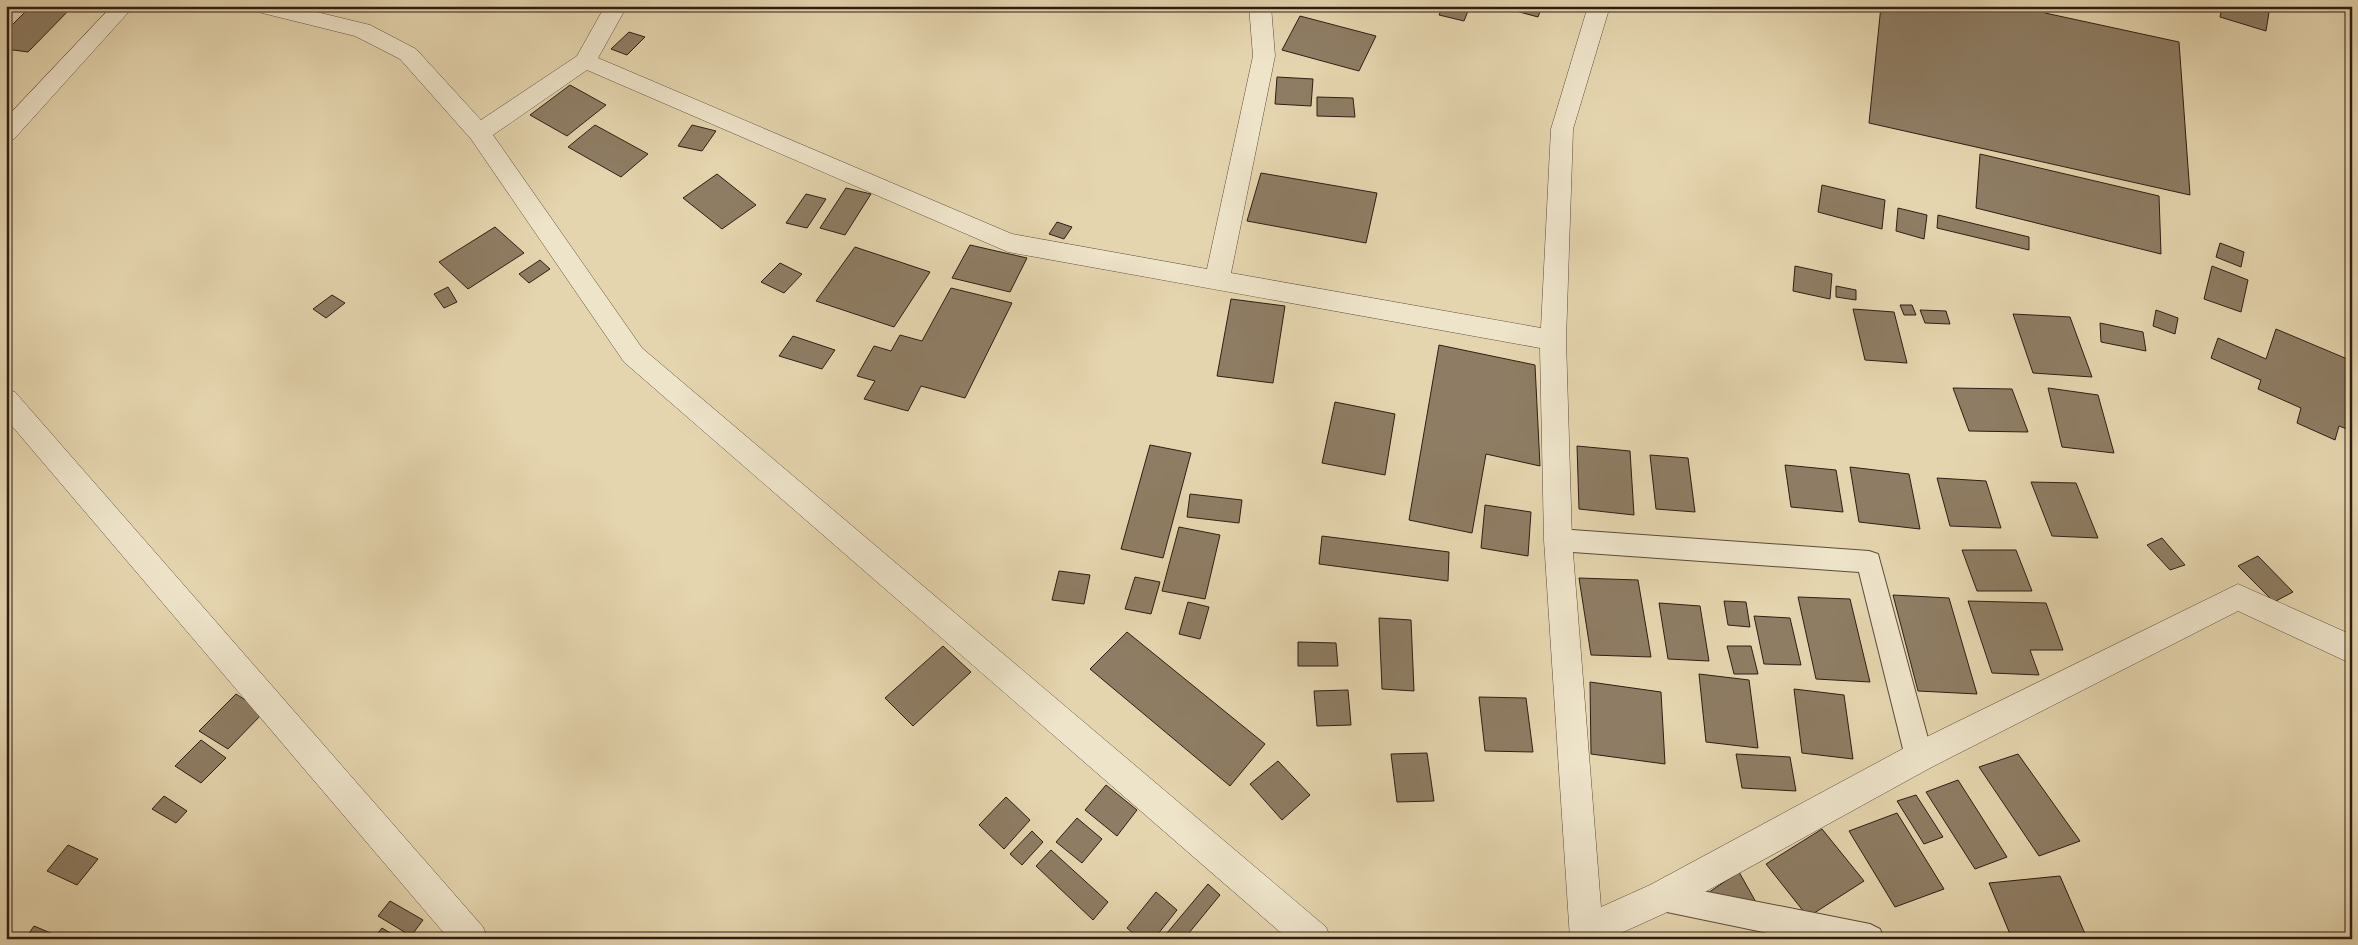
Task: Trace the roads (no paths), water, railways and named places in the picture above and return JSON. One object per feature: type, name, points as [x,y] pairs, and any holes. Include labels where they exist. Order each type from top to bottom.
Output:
[{"type":"street","points":[[6,133],[124,6]]},
{"type":"street","points":[[262,6],[362,30],[408,54],[479,133],[632,355],[1314,939]]},
{"type":"street","points":[[479,133],[585,61],[616,6]]},
{"type":"street","points":[[1217,281],[1264,56],[1260,6]]},
{"type":"street","points":[[1599,6],[1562,129],[1553,340],[1558,540],[1587,935],[1662,897],[1919,757],[2238,597],[2352,650]]},
{"type":"street","points":[[585,61],[1008,243],[1553,340]]},
{"type":"street","points":[[6,400],[471,939]]},
{"type":"lane","points":[[1558,540],[1869,562],[1919,757]]},
{"type":"lane","points":[[1662,897],[1870,939]]}]
